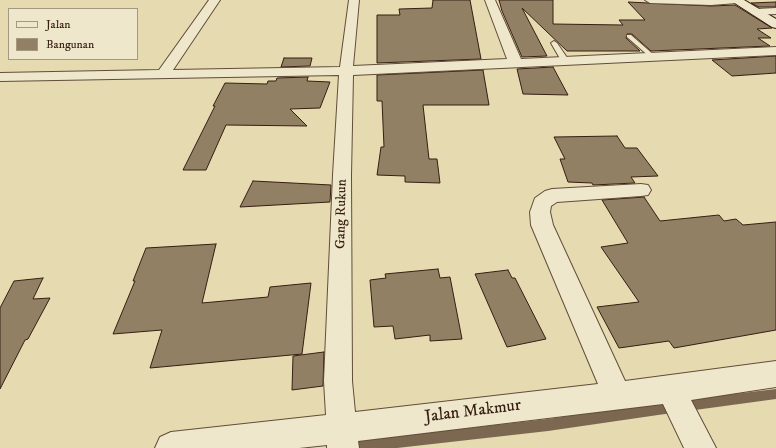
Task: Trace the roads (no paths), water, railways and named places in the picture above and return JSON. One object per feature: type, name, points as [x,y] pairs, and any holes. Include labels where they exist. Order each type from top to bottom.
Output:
[{"type":"street","points":[[164,74],[215,0]]},
{"type":"street","name":"Gang Rukun","points":[[343,439],[338,381],[346,71],[354,0]]},
{"type":"street","points":[[490,0],[516,64]]},
{"type":"street","points":[[650,0],[711,2],[736,0],[776,24]]},
{"type":"street","points":[[756,12],[776,11]]},
{"type":"street","points":[[0,77],[346,71],[653,58],[776,51]]},
{"type":"street","points":[[616,394],[542,225],[540,212],[542,203],[552,196],[641,190]]},
{"type":"street","name":"Jalan Makmur","points":[[170,448],[343,439],[616,394],[684,415],[776,374]]},
{"type":"lane","points":[[629,36],[653,58]]},
{"type":"lane","points":[[554,43],[566,62]]},
{"type":"waterway","points":[[345,448],[548,425],[776,394]]}]
